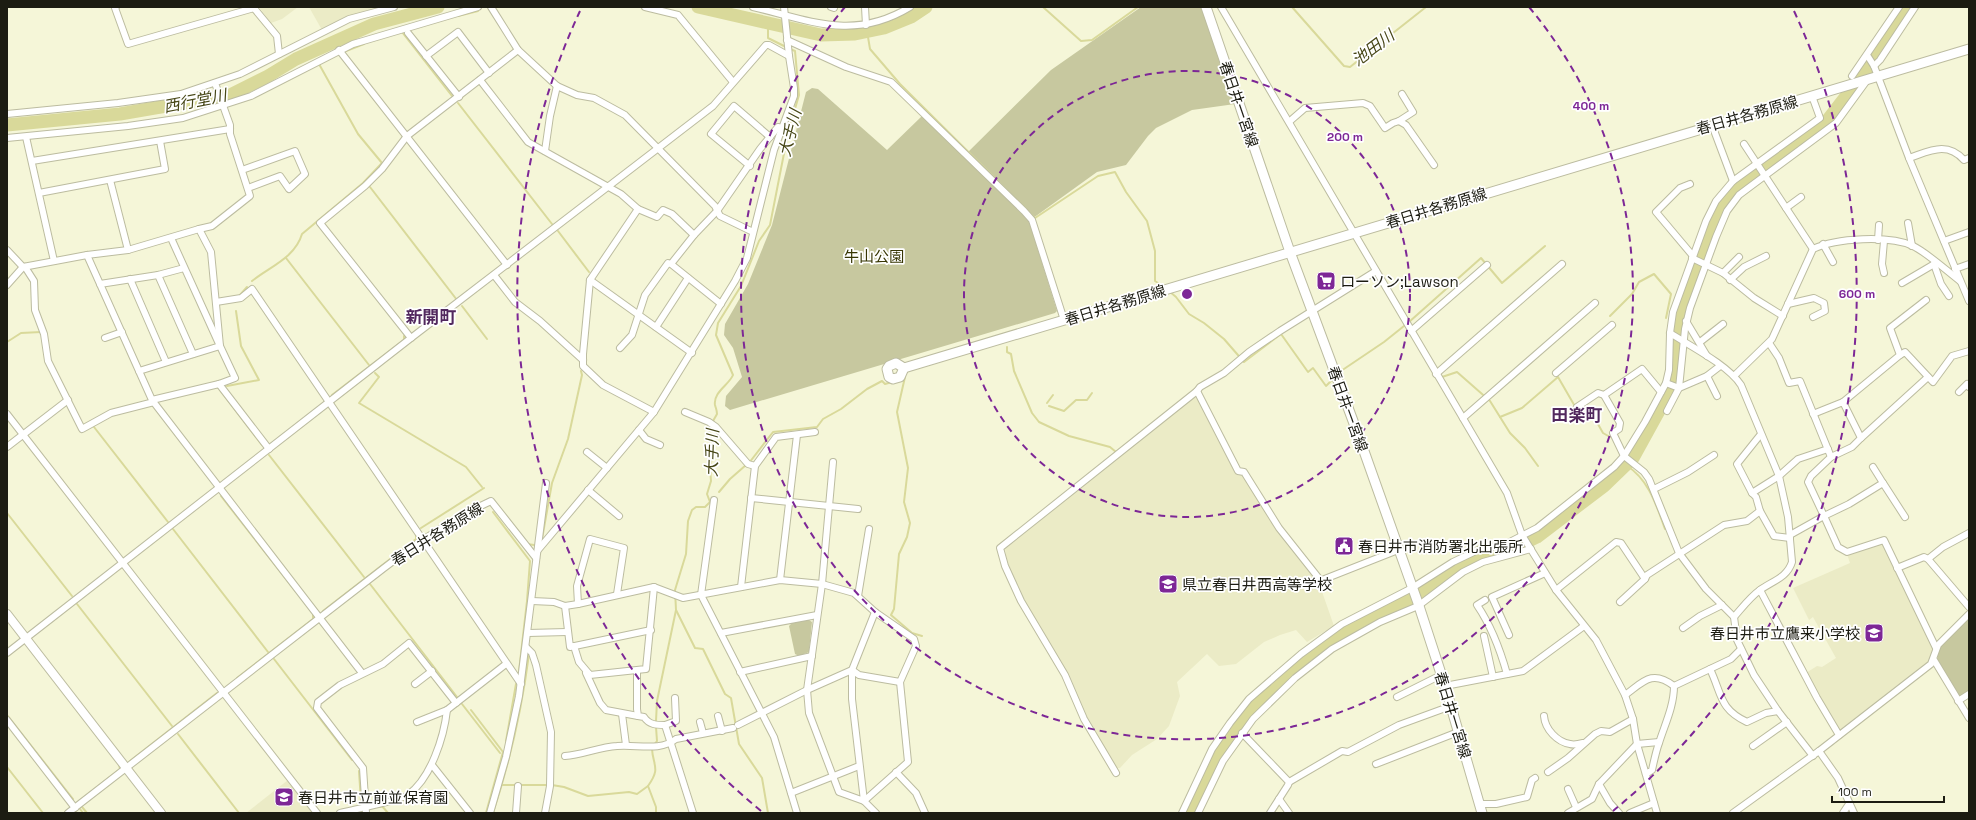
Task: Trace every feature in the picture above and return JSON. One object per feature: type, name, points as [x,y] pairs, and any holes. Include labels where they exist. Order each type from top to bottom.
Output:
[{"type":"main road","name":"春日井一宮線","points":[[1206,7],[1290,252],[1359,438],[1418,605],[1445,686],[1482,813]]},
{"type":"main road","name":"春日井各務原線","points":[[904,368],[1712,124],[1812,96],[1850,81],[1870,78],[1969,48]]},
{"type":"street","points":[[116,7],[115,8],[128,44],[254,7],[277,36],[279,54]]},
{"type":"street","points":[[7,114],[118,103],[173,95],[216,85],[349,19],[394,7]]},
{"type":"street","points":[[7,138],[128,126],[183,118],[250,96],[353,44],[401,28],[478,7]]},
{"type":"street","points":[[491,7],[518,50],[557,86],[577,95],[594,98],[625,115],[715,206],[720,216],[753,232]]},
{"type":"street","points":[[645,7],[678,15],[733,82]]},
{"type":"street","points":[[753,7],[828,25],[848,27],[866,25],[898,14],[910,7]]},
{"type":"street","points":[[538,550],[654,412],[736,281],[747,258],[774,150],[794,96],[784,7]]},
{"type":"street","points":[[865,7],[866,25]]},
{"type":"street","points":[[1221,7],[1290,121],[1353,233],[1438,372],[1463,418],[1507,492],[1523,537],[1556,590],[1596,640],[1625,695],[1633,719],[1637,744],[1658,813]]},
{"type":"street","points":[[1850,81],[1899,7]]},
{"type":"street","points":[[1667,411],[1678,388],[1686,321],[1705,263],[1727,211],[1739,195],[1836,123],[1870,78],[1874,66],[1880,60],[1915,7]]},
{"type":"street","points":[[426,56],[458,32],[490,73]]},
{"type":"street","points":[[408,33],[459,97]]},
{"type":"street","points":[[788,40],[846,67],[891,82],[1024,211],[1032,220],[1064,320]]},
{"type":"street","points":[[7,653],[411,338],[713,106],[766,45],[769,44],[789,56]]},
{"type":"street","points":[[339,50],[506,265]]},
{"type":"street","points":[[411,338],[320,223],[382,169],[407,136],[518,50]]},
{"type":"street","points":[[1867,55],[1874,66]]},
{"type":"street","points":[[1870,78],[1909,158],[1960,281]]},
{"type":"street","points":[[480,80],[528,142],[621,194],[638,209],[657,217],[663,210],[672,214],[694,234]]},
{"type":"street","points":[[7,285],[24,267],[87,255],[128,250],[212,226],[250,196],[216,85]]},
{"type":"street","points":[[545,151],[550,116],[557,86]]},
{"type":"street","points":[[1290,121],[1305,108],[1363,103],[1370,106],[1385,128],[1400,121],[1413,112],[1402,94]]},
{"type":"street","points":[[1182,813],[1212,749],[1249,699],[1301,654],[1342,624],[1412,589],[1478,550],[1506,544],[1523,537],[1554,516],[1625,457],[1661,392],[1667,384],[1673,312],[1694,258],[1706,221],[1716,201],[1733,181],[1758,166],[1820,118],[1812,96]]},
{"type":"street","points":[[750,166],[711,134],[734,106],[770,137]]},
{"type":"street","points":[[1400,121],[1406,125],[1434,165]]},
{"type":"street","points":[[1712,124],[1733,181]]},
{"type":"street","points":[[620,348],[632,335],[645,295],[651,284],[668,263],[671,264],[694,234],[717,211],[778,127],[782,128]]},
{"type":"street","points":[[32,161],[230,129]]},
{"type":"street","points":[[26,137],[54,261]]},
{"type":"street","points":[[39,193],[165,169],[160,140]]},
{"type":"street","points":[[1744,144],[1813,249]]},
{"type":"street","points":[[1909,158],[1946,148],[1956,151],[1964,160],[1969,158]]},
{"type":"street","points":[[242,170],[295,151],[305,174],[289,189],[280,176],[248,188]]},
{"type":"street","points":[[110,180],[128,250]]},
{"type":"street","points":[[1690,184],[1680,188],[1656,212],[1694,258],[1723,273],[1754,298],[1783,316]]},
{"type":"street","points":[[1786,208],[1801,197]]},
{"type":"street","points":[[638,209],[590,280],[583,366],[603,385],[654,412]]},
{"type":"street","points":[[1908,223],[1912,246]]},
{"type":"street","points":[[1879,225],[1884,273]]},
{"type":"street","points":[[199,229],[211,252],[220,346]]},
{"type":"street","points":[[1944,241],[1969,232]]},
{"type":"street","points":[[7,250],[24,267],[34,281],[35,310],[44,334],[48,361],[82,429],[111,413],[219,384],[235,378],[170,238]]},
{"type":"street","points":[[1734,376],[1770,342],[1813,249],[1823,244],[1846,239],[1881,240],[1912,246],[1960,281],[1966,287],[1969,301]]},
{"type":"street","points":[[1823,244],[1833,262]]},
{"type":"street","points":[[87,255],[153,401],[219,489],[362,673]]},
{"type":"street","points":[[1730,280],[1744,267],[1766,256]]},
{"type":"street","points":[[1723,273],[1739,257]]},
{"type":"street","points":[[1902,283],[1935,263]]},
{"type":"street","points":[[1935,263],[1941,284],[1949,296]]},
{"type":"street","points":[[671,264],[721,304]]},
{"type":"street","points":[[1438,372],[1562,264]]},
{"type":"street","points":[[1955,269],[1969,264]]},
{"type":"street","points":[[1411,330],[1487,265]]},
{"type":"street","points":[[100,284],[158,275],[184,268]]},
{"type":"street","points":[[1116,773],[1084,719],[1065,675],[1021,601],[1005,566],[1000,548],[1197,391],[1200,387],[1224,373],[1249,352],[1280,331],[1312,313],[1344,290],[1351,288],[1376,271]]},
{"type":"street","points":[[158,275],[192,354]]},
{"type":"street","points":[[494,275],[515,302],[540,320],[583,360]]},
{"type":"street","points":[[656,327],[688,278]]},
{"type":"street","points":[[130,279],[166,362]]},
{"type":"street","points":[[590,280],[692,352]]},
{"type":"street","points":[[216,302],[241,298],[252,289],[521,684]]},
{"type":"street","points":[[1788,304],[1814,298],[1824,303],[1825,311],[1813,317]]},
{"type":"street","points":[[1900,355],[1890,328],[1926,300]]},
{"type":"street","points":[[1463,418],[1487,399],[1595,303]]},
{"type":"street","points":[[1686,321],[1708,356]]},
{"type":"street","points":[[1700,342],[1723,324]]},
{"type":"street","points":[[1556,373],[1612,325]]},
{"type":"street","points":[[105,338],[122,332]]},
{"type":"street","points":[[1672,334],[1708,356],[1734,376],[1742,385],[1779,476],[1788,517],[1792,562],[1790,568],[1786,573],[1760,590],[1734,618]]},
{"type":"street","points":[[1770,342],[1779,358],[1789,383],[1800,381],[1830,457]]},
{"type":"street","points":[[139,371],[220,346]]},
{"type":"street","points":[[1813,414],[1843,402],[1905,352],[1933,382],[1952,356],[1969,351]]},
{"type":"street","points":[[1667,384],[1678,388],[1707,376],[1720,366]]},
{"type":"street","points":[[1604,396],[1642,369],[1661,392]]},
{"type":"street","points":[[1707,376],[1717,396]]},
{"type":"street","points":[[1928,377],[1852,447],[1830,457],[1811,476],[1808,482],[1838,548],[1847,552],[1884,540],[1936,648]]},
{"type":"street","points":[[219,384],[269,449]]},
{"type":"street","points":[[1959,392],[1967,384],[1969,387]]},
{"type":"street","points":[[1197,391],[1238,471],[1244,472],[1279,528],[1319,581],[1398,550]]},
{"type":"street","points":[[1577,407],[1598,393],[1604,396],[1620,423],[1619,429],[1613,434],[1625,457],[1644,472],[1654,489],[1679,553],[1694,575],[1734,618],[1737,640],[1754,674],[1778,711],[1813,756]]},
{"type":"street","points":[[7,447],[68,400]]},
{"type":"street","points":[[1843,402],[1861,438]]},
{"type":"street","points":[[685,412],[709,422],[716,427],[748,464],[755,466]]},
{"type":"street","points":[[7,414],[317,813]]},
{"type":"street","points":[[639,430],[646,439],[660,445]]},
{"type":"street","points":[[742,587],[755,466],[776,437],[815,432]]},
{"type":"street","points":[[1761,434],[1737,464],[1752,493],[1756,497],[1760,511],[1774,536],[1790,537],[1883,483]]},
{"type":"street","points":[[780,580],[797,435]]},
{"type":"street","points":[[1752,493],[1779,476],[1798,459],[1828,449]]},
{"type":"street","points":[[587,452],[607,468]]},
{"type":"street","points":[[1654,489],[1688,472],[1714,455]]},
{"type":"street","points":[[834,462],[822,584],[807,690],[809,713],[839,792],[864,801],[876,813]]},
{"type":"street","points":[[1873,466],[1905,516]]},
{"type":"street","points":[[490,813],[506,757],[521,684],[546,483]]},
{"type":"street","points":[[588,490],[618,516]]},
{"type":"street","points":[[751,498],[858,509]]},
{"type":"street","points":[[714,500],[701,595],[774,737],[796,813]]},
{"type":"street","name":"春日井各務原線","points":[[68,813],[384,568],[423,539],[452,521],[491,501],[536,558]]},
{"type":"street","points":[[1620,602],[1646,579],[1647,575],[1679,553],[1724,526],[1747,521],[1760,511]]},
{"type":"street","points":[[858,596],[869,529]]},
{"type":"street","points":[[1928,559],[1942,547],[1969,533]]},
{"type":"street","points":[[578,604],[576,586],[590,539],[624,548],[617,594]]},
{"type":"street","points":[[1556,590],[1616,542],[1620,543],[1646,579]]},
{"type":"street","points":[[1198,813],[1223,761],[1242,733],[1270,700],[1332,649],[1380,622],[1418,605],[1464,572],[1483,562],[1531,548]]},
{"type":"street","points":[[1897,568],[1924,557],[1928,559],[1969,607]]},
{"type":"street","points":[[1509,635],[1492,597],[1545,573]]},
{"type":"street","points":[[532,601],[554,602],[565,606],[654,587],[683,598],[780,580],[822,584],[854,592],[875,612],[914,639],[916,646],[900,682],[908,762],[864,801]]},
{"type":"street","points":[[586,673],[590,675],[646,669],[654,587]]},
{"type":"street","points":[[1760,590],[1817,698],[1839,735]]},
{"type":"street","points":[[1486,600],[1478,605],[1488,621],[1498,644],[1507,674]]},
{"type":"street","points":[[1683,628],[1700,616],[1722,605]]},
{"type":"street","points":[[565,606],[570,647],[651,630]]},
{"type":"street","points":[[864,801],[852,699],[852,670],[875,612]]},
{"type":"street","points":[[7,614],[161,813]]},
{"type":"street","points":[[1733,813],[1813,756],[1932,664],[1936,648],[1945,636],[1969,614]]},
{"type":"street","points":[[721,633],[818,615]]},
{"type":"street","points":[[1445,686],[1523,671],[1530,668],[1584,626]]},
{"type":"street","points":[[528,633],[567,632]]},
{"type":"street","points":[[1484,636],[1493,677]]},
{"type":"street","points":[[366,813],[363,768],[317,708],[318,702],[340,685],[362,673],[384,664],[409,643],[456,703]]},
{"type":"street","points":[[574,646],[579,662],[586,673],[600,703],[606,710],[644,717],[646,721],[654,724],[665,725],[676,721],[675,698]]},
{"type":"street","points":[[526,647],[532,653],[536,665],[551,732],[550,786],[545,813]]},
{"type":"street","points":[[1674,686],[1731,659],[1741,649]]},
{"type":"street","points":[[740,672],[812,656]]},
{"type":"street","points":[[1934,660],[1969,718]]},
{"type":"street","points":[[417,722],[447,710],[506,664]]},
{"type":"street","points":[[1710,669],[1718,686],[1722,703],[1736,717],[1747,722],[1778,711]]},
{"type":"street","points":[[852,670],[859,675],[900,682]]},
{"type":"street","points":[[565,756],[616,746],[657,746],[671,744],[676,739],[703,733],[708,734],[736,727],[807,690],[852,670]]},
{"type":"street","points":[[415,684],[432,671]]},
{"type":"street","points":[[637,671],[638,716]]},
{"type":"street","points":[[1397,697],[1441,675]]},
{"type":"street","points":[[1625,695],[1649,678],[1664,678],[1674,686]]},
{"type":"street","points":[[1646,774],[1652,770],[1659,742],[1668,717],[1674,694],[1674,686]]},
{"type":"street","points":[[1958,701],[1969,694]]},
{"type":"street","points":[[1270,813],[1289,782],[1342,751],[1348,752],[1399,725],[1451,706]]},
{"type":"street","points":[[340,813],[408,796],[432,764],[445,725],[447,710]]},
{"type":"street","points":[[622,714],[626,746]]},
{"type":"street","points":[[718,716],[722,731]]},
{"type":"street","points":[[1544,716],[1545,724],[1555,737],[1570,744],[1583,743]]},
{"type":"street","points":[[1548,772],[1568,758],[1583,743],[1601,731],[1610,732],[1633,719]]},
{"type":"street","points":[[7,720],[75,808]]},
{"type":"street","points":[[700,722],[703,733]]},
{"type":"street","points":[[1753,746],[1787,722]]},
{"type":"street","points":[[665,725],[693,813]]},
{"type":"street","points":[[1376,764],[1458,732]]},
{"type":"street","points":[[1242,733],[1289,782]]},
{"type":"street","points":[[1568,813],[1592,799],[1599,784],[1637,744],[1659,742]]},
{"type":"street","points":[[1819,751],[1838,778],[1854,813]]},
{"type":"street","points":[[432,764],[470,813]]},
{"type":"street","points":[[791,794],[859,766]]},
{"type":"street","points":[[896,772],[916,793],[925,813]]},
{"type":"street","points":[[1479,804],[1496,804],[1527,797],[1532,780],[1535,778]]},
{"type":"street","points":[[1599,784],[1610,803],[1619,813]]},
{"type":"street","points":[[516,813],[518,786]]},
{"type":"street","points":[[1568,789],[1576,807]]},
{"type":"street","points":[[1279,799],[1289,813]]},
{"type":"street","points":[[1630,813],[1654,803]]},
{"type":"street","points":[[1843,813],[1849,804]]},
{"type":"shaded area","points":[[259,7],[298,7],[282,19],[271,23]]},
{"type":"shaded area","points":[[309,7],[385,7],[322,30]]},
{"type":"shaded area","name":"県立春日井西高等学校","points":[[1193,397],[1199,399],[1244,475],[1320,586],[1334,626],[1307,642],[1296,630],[1280,635],[1264,642],[1236,664],[1219,666],[1207,654],[1177,682],[1180,696],[1169,726],[1157,739],[1132,755],[1120,768],[1115,768],[1029,610],[1007,562],[1005,549]]},
{"type":"shaded area","name":"春日井市立鷹来小学校","points":[[1883,543],[1934,647],[1932,658],[1929,663],[1841,731],[1838,731],[1806,673],[1817,666],[1822,667],[1836,658],[1813,617],[1809,620],[1793,588],[1850,563],[1847,554]]},
{"type":"shaded area","name":"春日井市立前並保育園","points":[[288,780],[313,813],[246,813]]},
{"type":"green space","name":"牛山公園","points":[[1141,7],[1201,7],[1235,104],[1192,110],[1156,128],[1126,165],[1097,172],[1029,221],[1057,311],[1055,313],[730,410],[725,406],[726,396],[742,377],[733,348],[724,335],[725,324],[748,284],[772,225],[806,92],[812,88],[818,89],[887,150],[922,116],[964,156],[1051,70]]},
{"type":"green space","points":[[1969,617],[1969,692],[1961,697],[1937,661],[1939,648]]},
{"type":"green space","points":[[809,620],[812,622],[809,652],[799,656],[795,654],[789,626],[792,623]]},
{"type":"waterway","name":"西行堂川","points":[[7,125],[120,114],[230,95],[268,76],[296,59],[374,24],[438,7]]},
{"type":"waterway","name":"西行堂川","points":[[698,7],[821,35],[855,34],[884,28],[911,17],[926,7]]},
{"type":"waterway","name":"池田川","points":[[1043,7],[1081,41],[1092,40],[1138,7]]},
{"type":"waterway","name":"池田川","points":[[1292,7],[1344,66],[1350,67],[1426,7]]},
{"type":"waterway","points":[[1189,813],[1213,764],[1254,705],[1303,661],[1323,646],[1356,626],[1421,593],[1462,565],[1479,557],[1516,547],[1537,537],[1604,486],[1633,458],[1671,389],[1675,375],[1681,309],[1710,226],[1721,206],[1734,191],[1802,142],[1826,122],[1879,54],[1907,7]]},
{"type":"waterway","points":[[458,16],[478,11]]},
{"type":"waterway","name":"大手川","points":[[768,22],[768,38],[786,47]]},
{"type":"waterway","points":[[867,31],[870,49],[900,84],[1035,218],[1098,176],[1115,172],[1126,192],[1147,221],[1155,251],[1155,281],[1164,287]]},
{"type":"waterway","points":[[402,32],[452,96]]},
{"type":"waterway","points":[[346,51],[364,44]]},
{"type":"waterway","name":"大手川","points":[[768,813],[762,778],[739,744],[731,698],[725,694],[703,649],[695,648],[676,610],[675,590],[686,554],[688,521],[692,510],[696,507],[705,507],[710,502],[707,494],[711,481],[710,467],[714,449],[709,428],[717,414],[715,405],[716,396],[733,375],[716,335],[718,323],[741,286],[759,241],[770,225],[788,133],[799,95],[795,51],[790,49]]},
{"type":"waterway","points":[[252,281],[288,256],[294,250],[302,234],[363,183],[382,163],[358,134],[319,64]]},
{"type":"waterway","points":[[458,103],[552,224]]},
{"type":"waterway","points":[[370,187],[457,300]]},
{"type":"waterway","points":[[558,231],[589,272]]},
{"type":"waterway","points":[[1338,373],[1384,342],[1409,322],[1481,258],[1502,283],[1545,246]]},
{"type":"waterway","points":[[286,258],[369,365]]},
{"type":"waterway","points":[[1610,316],[1632,294],[1639,282],[1654,274],[1671,294],[1666,318]]},
{"type":"waterway","points":[[240,295],[247,287]]},
{"type":"waterway","points":[[1169,291],[1176,297],[1189,314],[1204,323],[1224,339],[1244,362],[1281,334],[1308,372],[1313,368],[1326,386],[1334,378]]},
{"type":"waterway","points":[[462,306],[487,339]]},
{"type":"waterway","points":[[227,386],[259,380],[241,346],[236,311]]},
{"type":"waterway","points":[[7,342],[21,333],[41,332]]},
{"type":"waterway","points":[[332,395],[404,340],[404,336]]},
{"type":"waterway","points":[[1007,347],[1007,352],[1011,354],[1014,371],[1032,413],[1039,422],[1069,436],[1110,447],[1116,452]]},
{"type":"waterway","points":[[542,539],[552,483],[568,439],[582,375],[581,371]]},
{"type":"waterway","points":[[1441,376],[1442,377],[1457,372],[1490,401],[1510,433],[1525,448],[1538,466]]},
{"type":"waterway","points":[[375,373],[379,377],[359,403],[466,467],[482,487]]},
{"type":"waterway","points":[[905,377],[897,412],[908,468],[904,502],[910,523],[907,537],[899,554],[894,609],[891,615],[912,633],[922,636]]},
{"type":"waterway","points":[[1500,417],[1522,408],[1558,377],[1584,422],[1594,417],[1603,433],[1610,437]]},
{"type":"waterway","points":[[749,463],[773,432],[817,427],[823,419],[841,409],[867,389],[882,381],[885,384],[892,382]]},
{"type":"waterway","points":[[220,390],[262,445]]},
{"type":"waterway","points":[[1049,406],[1064,411],[1076,400],[1087,400],[1092,393]]},
{"type":"waterway","points":[[1047,403],[1053,395]]},
{"type":"waterway","points":[[94,427],[168,522]]},
{"type":"waterway","points":[[269,455],[364,577]]},
{"type":"waterway","points":[[719,492],[730,479],[746,465]]},
{"type":"waterway","points":[[1626,465],[1641,478],[1651,493],[1665,529]]},
{"type":"waterway","points":[[421,528],[484,488]]},
{"type":"waterway","points":[[221,496],[297,593]]},
{"type":"waterway","points":[[493,512],[530,561],[519,671]]},
{"type":"waterway","points":[[7,513],[72,596]]},
{"type":"waterway","points":[[173,529],[268,652]]},
{"type":"waterway","points":[[323,611],[416,539],[416,535]]},
{"type":"waterway","points":[[527,544],[534,545]]},
{"type":"waterway","points":[[370,584],[457,697]]},
{"type":"waterway","points":[[77,604],[172,726]]},
{"type":"waterway","points":[[656,721],[657,701],[676,610]]},
{"type":"waterway","points":[[237,678],[313,619],[313,614]]},
{"type":"waterway","points":[[493,813],[515,734],[529,654]]},
{"type":"waterway","points":[[274,659],[352,760]]},
{"type":"waterway","points":[[506,741],[516,684]]},
{"type":"waterway","points":[[130,761],[217,693]]},
{"type":"waterway","points":[[462,704],[500,753]]},
{"type":"waterway","points":[[471,710],[503,752],[486,813]]},
{"type":"waterway","points":[[7,715],[73,799]]},
{"type":"waterway","points":[[654,745],[657,741],[656,727]]},
{"type":"waterway","points":[[178,734],[239,813]]},
{"type":"waterway","points":[[652,749],[655,771],[648,786],[656,807],[656,813]]},
{"type":"waterway","points":[[78,802],[120,769],[119,764]]},
{"type":"waterway","points":[[7,767],[43,813]]},
{"type":"waterway","points":[[359,771],[361,802]]},
{"type":"waterway","points":[[502,785],[547,785]]},
{"type":"waterway","points":[[552,785],[564,787],[588,796],[629,792],[637,794],[648,786]]},
{"type":"waterway","points":[[380,807],[382,806],[388,813]]},
{"type":"waterway","points":[[82,807],[87,813]]},
{"type":"waterway","points":[[80,809],[83,813]]},
{"type":"waterway","points":[[354,813],[360,811],[362,813]]},
{"type":"place","name":"ローソン;Lawson","points":[[1326,281]]},
{"type":"place","name":"春日井市消防署北出張所","points":[[1344,546]]},
{"type":"place","name":"県立春日井西高等学校","points":[[1168,584]]},
{"type":"place","name":"春日井市立鷹来小学校","points":[[1874,633]]},
{"type":"place","name":"春日井市立前並保育園","points":[[284,797]]},
{"type":"district","name":"新開町","points":[[431,317]]},
{"type":"district","name":"田楽町","points":[[1577,415]]}]
